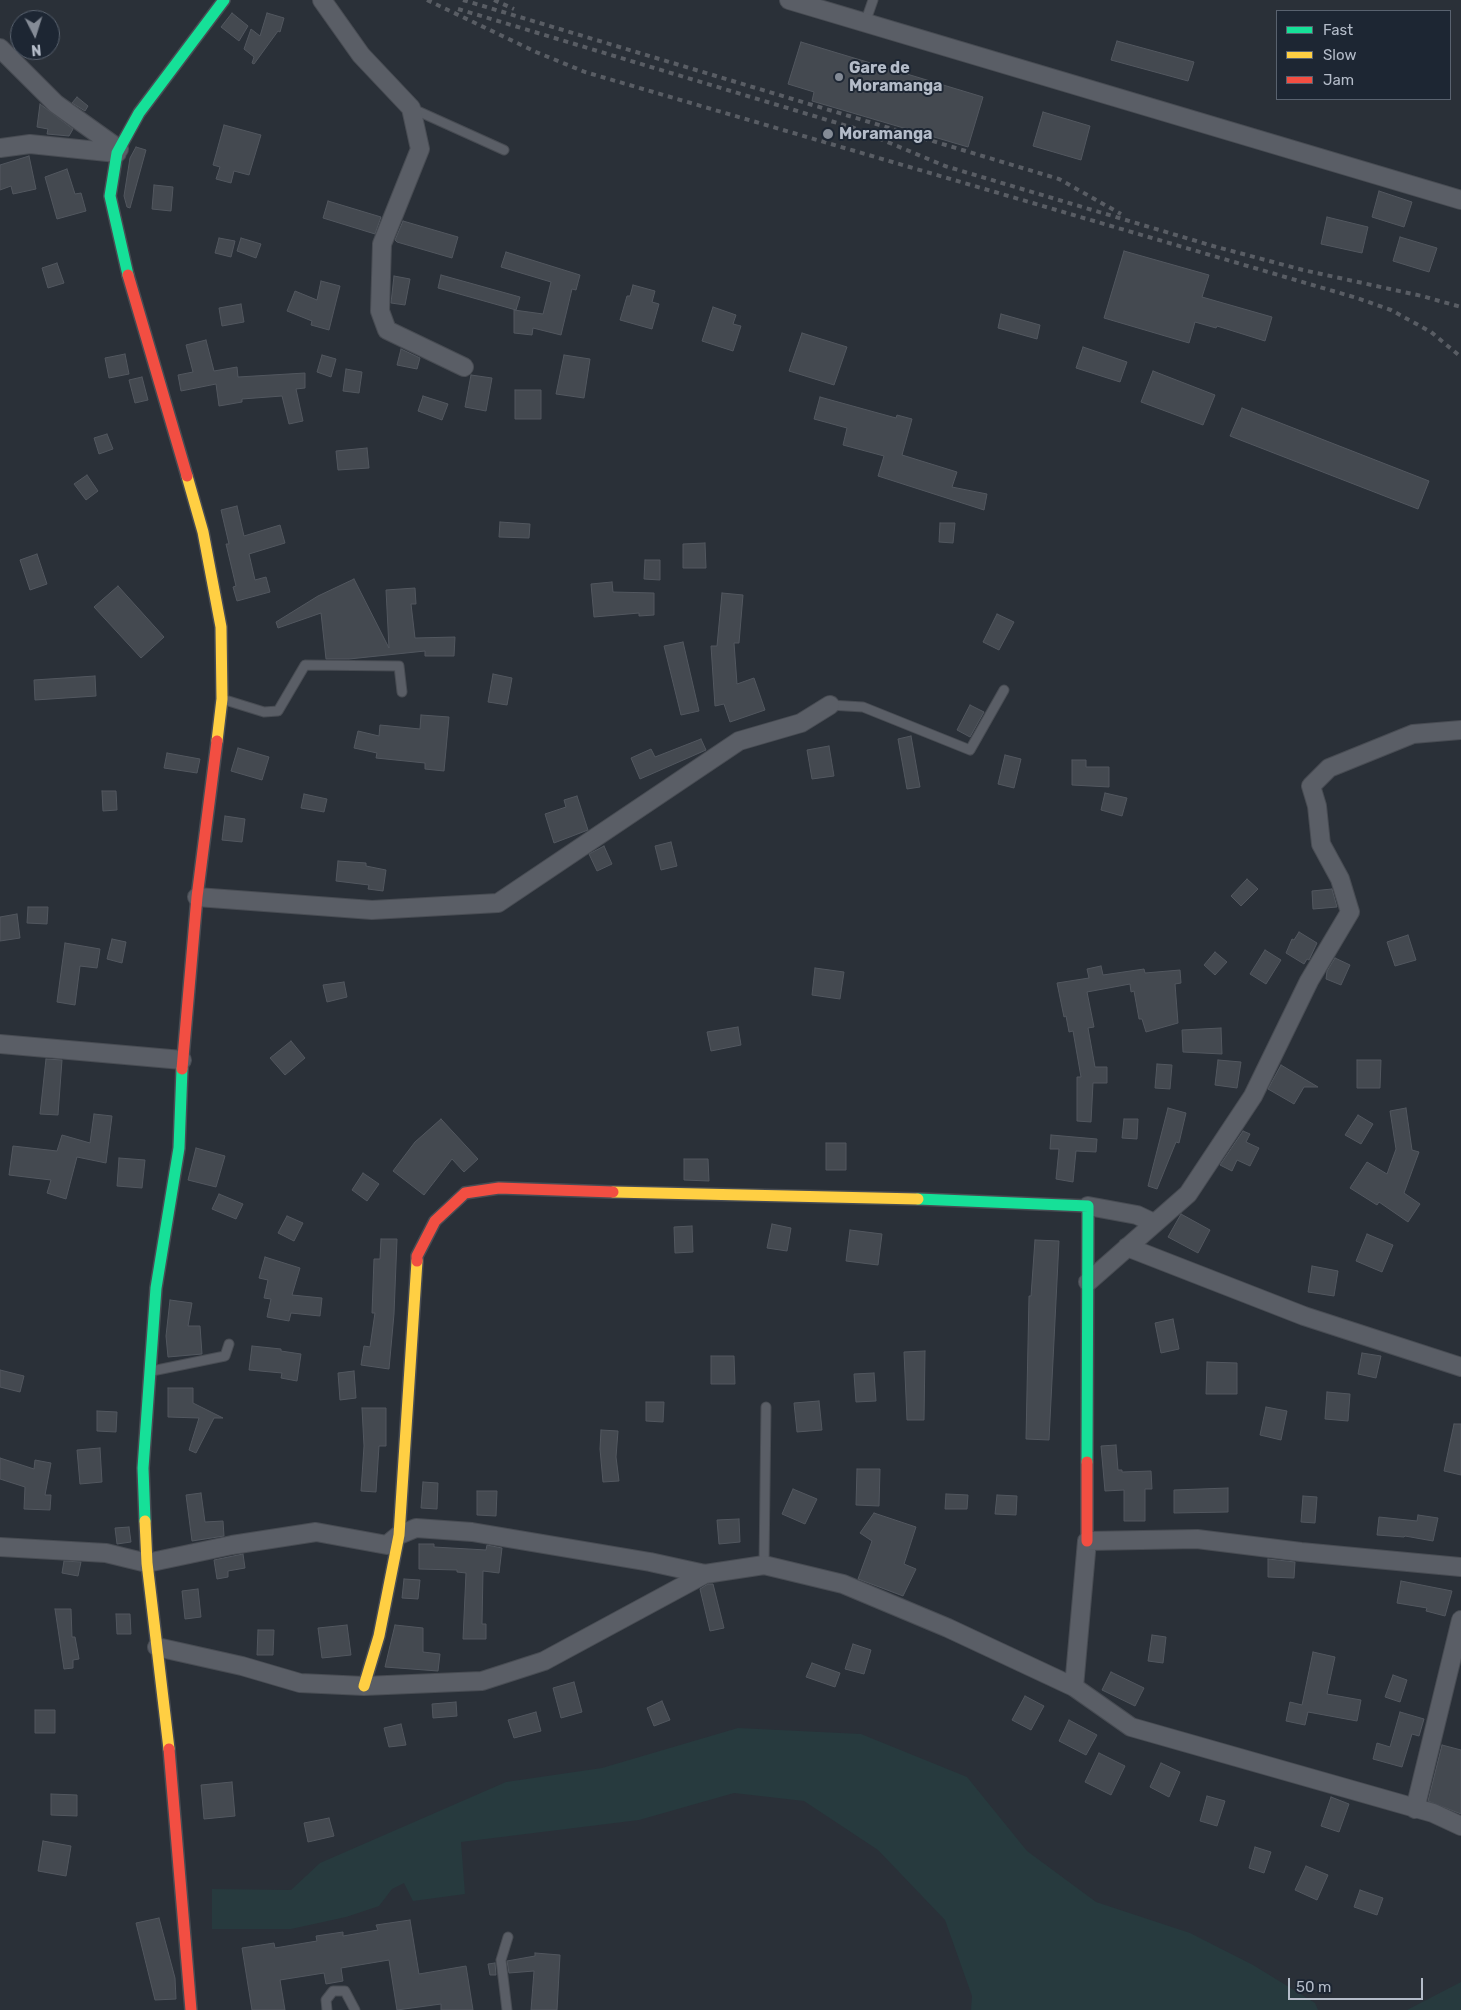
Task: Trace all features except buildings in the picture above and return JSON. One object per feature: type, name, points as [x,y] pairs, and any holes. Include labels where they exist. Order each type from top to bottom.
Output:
[{"type":"main road","points":[[191,2010],[169,1743],[147,1562],[143,1468],[156,1288],[179,1148],[182,1060],[197,897],[222,699],[221,627],[203,532],[128,276],[110,196],[118,151],[139,113],[224,0]]},
{"type":"main road","points":[[364,1686],[379,1636],[399,1534],[417,1256],[435,1221],[465,1193],[499,1188],[628,1194],[896,1198],[1088,1206],[1087,1541]]},
{"type":"street","points":[[322,0],[361,55],[411,108],[420,149],[382,244],[380,311],[387,330],[464,367]]},
{"type":"street","points":[[789,0],[1461,200]]},
{"type":"street","points":[[0,48],[56,104],[118,151]]},
{"type":"street","points":[[0,148],[30,144],[118,151]]},
{"type":"street","points":[[197,897],[372,910],[498,903],[739,742],[801,724],[830,705]]},
{"type":"street","points":[[1088,1282],[1188,1194],[1253,1096],[1309,981],[1350,912],[1340,879],[1321,844],[1317,806],[1311,786],[1329,768],[1413,734],[1461,730]]},
{"type":"street","points":[[0,1044],[182,1060]]},
{"type":"street","points":[[1088,1206],[1137,1215],[1154,1223]]},
{"type":"street","points":[[1127,1247],[1304,1316],[1461,1367]]},
{"type":"street","points":[[0,1547],[106,1553],[147,1562],[232,1545],[316,1532],[387,1545],[399,1534],[416,1528],[472,1532],[650,1562],[706,1574]]},
{"type":"street","points":[[1074,1687],[1087,1541],[1197,1539],[1301,1552],[1461,1567]]},
{"type":"street","points":[[157,1647],[242,1666],[300,1683],[364,1686],[482,1681],[544,1661],[706,1574],[764,1565],[843,1584],[948,1628],[1074,1687],[1131,1727],[1433,1813],[1461,1826]]},
{"type":"street","points":[[1415,1809],[1461,1620]]},
{"type":"lane","points":[[865,23],[873,0]]},
{"type":"lane","points":[[411,108],[504,150]]},
{"type":"lane","points":[[222,699],[264,712],[278,711],[305,665],[399,666],[402,692]]},
{"type":"lane","points":[[830,705],[863,707],[970,750],[1004,690]]},
{"type":"lane","points":[[149,1372],[225,1356],[229,1344]]},
{"type":"lane","points":[[764,1565],[766,1407]]},
{"type":"lane","points":[[507,2010],[501,1960],[508,1937]]},
{"type":"lane","points":[[327,2010],[326,2000],[333,1991],[346,1991],[355,2010]]},
{"type":"green space","points":[[738,1728],[861,1734],[967,1777],[1027,1851],[1096,1902],[1190,1933],[1253,1965],[1315,2003],[1318,2010],[971,2010],[972,1996],[945,1920],[878,1850],[804,1801],[734,1793],[639,1820],[461,1842],[465,1894],[413,1901],[404,1883],[392,1889],[379,1906],[346,1917],[291,1929],[212,1929],[212,1889],[291,1890],[320,1863],[506,1782],[602,1768]]},
{"type":"green space","points":[[1461,1982],[1461,2010],[1407,2010]]},
{"type":"railway","points":[[427,0],[536,52],[585,72],[1357,298],[1391,310],[1431,332],[1461,357]]},
{"type":"railway","points":[[463,0],[1059,179],[1121,214]]},
{"type":"railway","points":[[494,0],[514,9]]},
{"type":"railway","points":[[458,9],[854,128],[945,166],[1213,246],[1303,270],[1422,296],[1461,307]]},
{"type":"traffic: fast","points":[[128,275],[110,196],[117,153],[139,113],[224,0]]},
{"type":"traffic: fast","points":[[145,1521],[143,1468],[156,1288],[179,1148],[182,1069]]},
{"type":"traffic: fast","points":[[918,1199],[1088,1206],[1087,1462]]},
{"type":"traffic: slow","points":[[187,476],[203,532],[221,627],[222,699],[217,741]]},
{"type":"traffic: slow","points":[[613,1192],[918,1199]]},
{"type":"traffic: slow","points":[[364,1686],[379,1636],[399,1535],[417,1261]]},
{"type":"traffic: slow","points":[[145,1521],[147,1563],[169,1749]]},
{"type":"traffic: jam","points":[[128,275],[187,476]]},
{"type":"traffic: jam","points":[[182,1069],[197,897],[217,741]]},
{"type":"traffic: jam","points":[[417,1261],[417,1256],[435,1221],[465,1193],[499,1188],[613,1192]]},
{"type":"traffic: jam","points":[[1087,1462],[1087,1541]]},
{"type":"traffic: jam","points":[[169,1749],[191,2010]]},
{"type":"place","name":"Gare de Moramanga","points":[[839,77]]},
{"type":"place","name":"Moramanga","points":[[828,134]]}]
